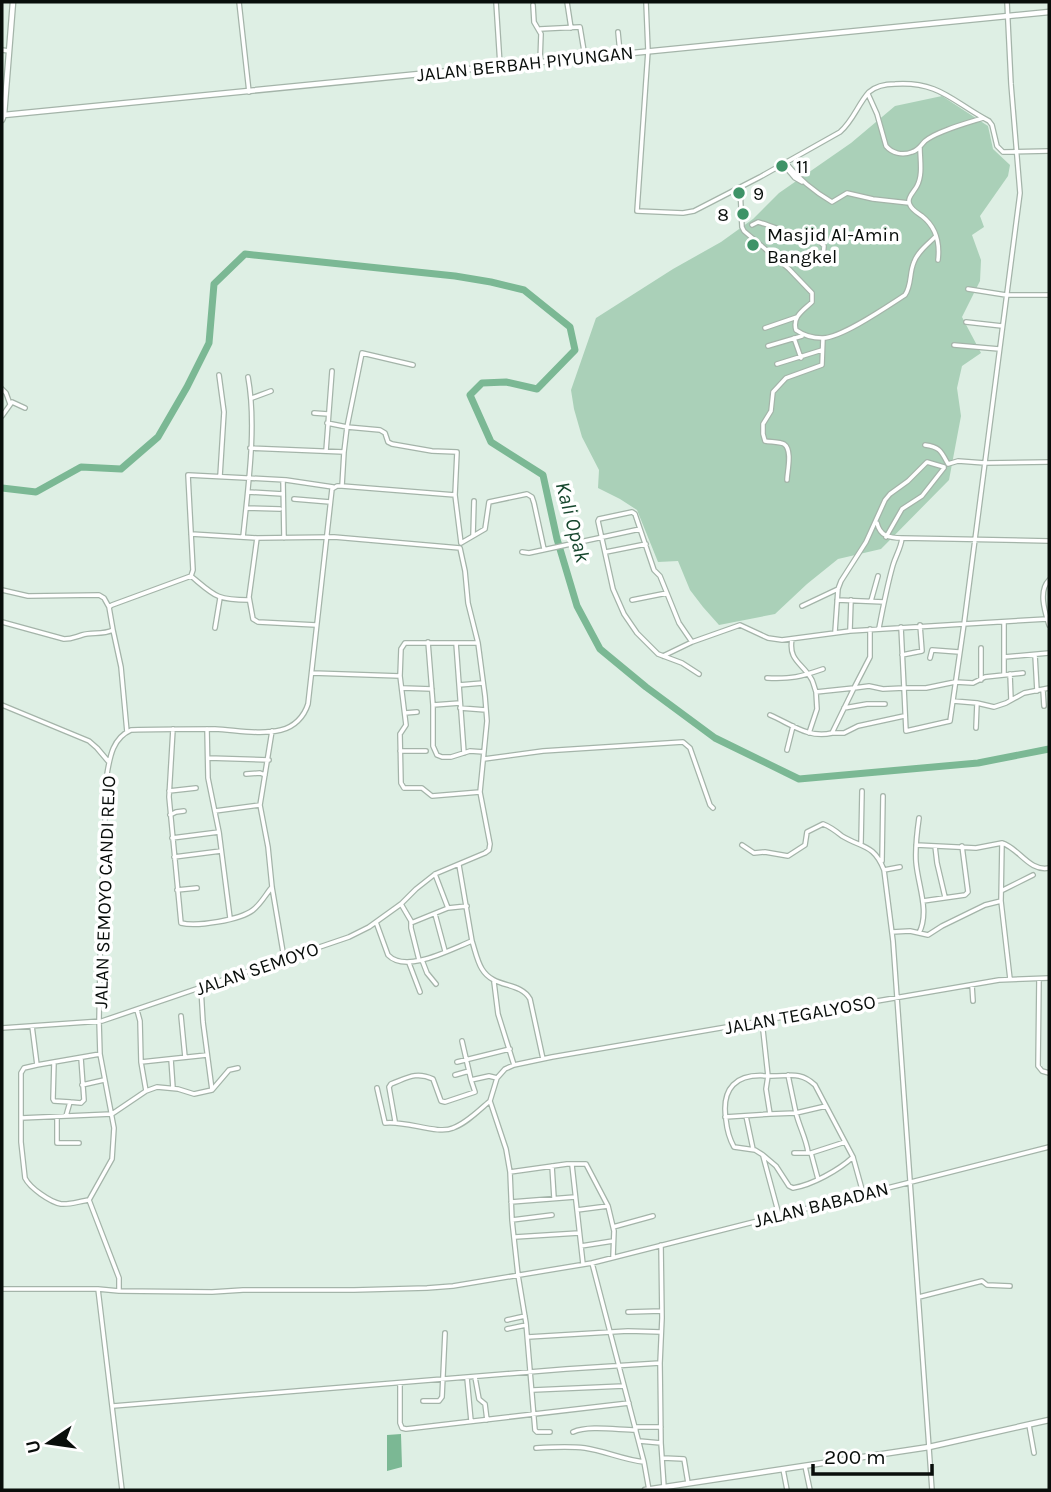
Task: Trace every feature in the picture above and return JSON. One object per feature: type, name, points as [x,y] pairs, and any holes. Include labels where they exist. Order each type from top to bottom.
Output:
[{"type":"street","points":[[2,117],[13,2]]},
{"type":"street","points":[[239,2],[249,92]]},
{"type":"street","points":[[496,2],[500,65]]},
{"type":"street","points":[[567,2],[571,27]]},
{"type":"street","points":[[646,2],[648,51],[637,211],[689,212],[740,188],[841,132],[868,94],[879,86],[892,84],[919,84],[937,89],[989,121],[996,146],[1003,152],[1049,151]]},
{"type":"street","points":[[901,627],[906,732],[950,721],[1020,193],[1007,2]]},
{"type":"street","points":[[533,5],[534,22],[540,29],[540,61]]},
{"type":"street","name":"JALAN BERBAH PIYUNGAN","points":[[2,117],[1049,12]]},
{"type":"street","points":[[540,29],[580,27],[585,57]]},
{"type":"street","points":[[618,32],[620,53]]},
{"type":"street","points":[[2,50],[9,51]]},
{"type":"street","points":[[868,94],[886,146],[896,153],[920,148],[925,141],[941,133],[983,118]]},
{"type":"street","points":[[920,148],[920,177],[909,203],[912,209],[931,225],[940,245],[938,260]]},
{"type":"street","points":[[785,163],[802,182]]},
{"type":"street","points":[[785,163],[832,202],[847,193],[873,200],[909,203]]},
{"type":"street","points":[[740,188],[744,231],[789,269],[813,295],[812,302],[797,317],[765,328]]},
{"type":"street","points":[[752,225],[758,222],[800,237],[816,238],[824,246],[823,258]]},
{"type":"street","points":[[797,317],[795,326],[799,333],[804,335],[822,338],[847,330],[905,296],[919,252],[936,236]]},
{"type":"street","points":[[968,289],[1006,295],[1049,295]]},
{"type":"street","points":[[966,321],[1002,326]]},
{"type":"street","points":[[768,345],[804,335]]},
{"type":"street","points":[[794,338],[801,358]]},
{"type":"street","points":[[787,480],[790,467],[787,448],[785,444],[765,441],[764,421],[771,411],[772,396],[778,386],[789,377],[820,366],[822,338]]},
{"type":"street","points":[[954,345],[999,349]]},
{"type":"street","points":[[777,364],[822,351]]},
{"type":"street","points":[[342,486],[346,427],[362,353],[413,365]]},
{"type":"street","points":[[326,451],[332,371]]},
{"type":"street","points":[[219,375],[224,412],[220,476]]},
{"type":"street","points":[[243,537],[252,398],[248,377]]},
{"type":"street","points":[[2,389],[10,404]]},
{"type":"street","points":[[252,398],[271,391]]},
{"type":"street","points":[[2,416],[10,404],[15,402],[25,408]]},
{"type":"street","points":[[314,413],[328,414]]},
{"type":"street","points":[[327,423],[380,430],[392,444],[432,451],[455,451],[457,454],[455,495],[460,545],[470,612],[478,643],[487,721],[480,792],[432,796],[422,788],[404,788],[401,783],[400,734],[406,725],[400,676],[401,650],[405,643],[478,643]]},
{"type":"street","points":[[925,444],[940,450],[946,466]]},
{"type":"street","points":[[250,448],[344,452]]},
{"type":"street","points":[[886,537],[902,509],[920,498],[946,466],[958,461],[1049,462]]},
{"type":"street","points":[[835,632],[838,589],[876,522],[885,500],[927,462],[946,466]]},
{"type":"street","points":[[188,467],[193,570],[191,576]]},
{"type":"street","points":[[188,475],[284,480],[334,487],[455,495]]},
{"type":"street","points":[[284,480],[284,538]]},
{"type":"street","points":[[109,762],[110,754],[131,730],[272,731],[299,720],[308,704],[331,492],[334,487]]},
{"type":"street","points":[[247,492],[283,494]]},
{"type":"street","points":[[191,534],[257,538],[326,537],[460,545],[485,529],[489,502],[527,494],[534,503],[544,549]]},
{"type":"street","points":[[293,499],[330,502]]},
{"type":"street","points":[[473,536],[474,501]]},
{"type":"street","points":[[246,508],[280,509]]},
{"type":"street","points":[[692,642],[679,623],[660,576],[654,570],[635,514],[632,512],[599,519],[612,589],[624,614],[637,633],[658,654],[682,663],[699,674]]},
{"type":"street","points":[[876,522],[886,537],[1049,541]]},
{"type":"street","points":[[522,552],[640,529]]},
{"type":"street","points":[[257,538],[248,600],[253,620],[317,625]]},
{"type":"street","points":[[879,628],[896,552],[901,548],[902,538]]},
{"type":"street","points":[[606,552],[646,544]]},
{"type":"street","points":[[191,576],[214,596],[248,600]]},
{"type":"street","points":[[109,607],[191,576]]},
{"type":"street","points":[[871,601],[878,576]]},
{"type":"street","points":[[1049,580],[1043,592],[1049,625]]},
{"type":"street","points":[[802,606],[838,589]]},
{"type":"street","points":[[2,590],[28,596],[102,596],[109,607],[121,667],[127,732]]},
{"type":"street","points":[[632,600],[667,593]]},
{"type":"street","points":[[215,628],[220,598]]},
{"type":"street","points":[[837,600],[884,602]]},
{"type":"street","points":[[850,631],[851,600]]},
{"type":"street","points":[[662,656],[740,625],[768,638],[782,640],[879,628],[1047,619]]},
{"type":"street","points":[[2,622],[64,639],[113,630]]},
{"type":"street","points":[[1004,622],[1004,674]]},
{"type":"street","points":[[902,655],[922,651],[920,625]]},
{"type":"street","points":[[832,733],[870,657],[870,629]]},
{"type":"street","points":[[792,639],[792,655],[808,674],[816,692],[817,709],[809,733]]},
{"type":"street","points":[[428,642],[433,746],[437,755],[442,757],[470,751],[484,752]]},
{"type":"street","points":[[456,643],[464,753]]},
{"type":"street","points":[[981,649],[981,680]]},
{"type":"street","points":[[930,658],[932,650],[959,652]]},
{"type":"street","points":[[1004,657],[1049,653]]},
{"type":"street","points":[[1035,655],[1037,691]]},
{"type":"street","points":[[767,678],[784,679],[823,669]]},
{"type":"street","points":[[312,673],[400,676]]},
{"type":"street","points":[[816,692],[869,686],[883,689],[926,688],[955,682],[973,683],[985,677],[1023,673]]},
{"type":"street","points":[[1010,674],[1011,700]]},
{"type":"street","points":[[459,685],[483,683]]},
{"type":"street","points":[[403,688],[432,689]]},
{"type":"street","points":[[953,701],[994,707],[1024,693],[1049,688]]},
{"type":"street","points":[[1043,690],[1044,706]]},
{"type":"street","points":[[976,729],[977,703]]},
{"type":"street","points":[[844,708],[885,704]]},
{"type":"street","points":[[2,705],[89,741],[109,762]]},
{"type":"street","points":[[433,705],[486,710]]},
{"type":"street","points":[[405,713],[417,712]]},
{"type":"street","points":[[770,715],[809,733],[820,735],[844,733],[858,726],[905,716]]},
{"type":"street","points":[[787,750],[793,726]]},
{"type":"street","points":[[173,729],[169,792],[181,923],[201,924],[251,912],[272,887]]},
{"type":"street","points":[[207,730],[208,778],[222,851],[230,919]]},
{"type":"street","points":[[272,731],[260,804],[284,958]]},
{"type":"street","points":[[484,759],[543,751],[683,742],[690,748],[713,808]]},
{"type":"street","points":[[400,751],[426,751]]},
{"type":"street","points":[[208,758],[269,760]]},
{"type":"street","name":"JALAN SEMOYO CANDI REJO","points":[[89,1200],[112,1159],[114,1128],[100,1054],[99,1021],[101,913],[109,762]]},
{"type":"street","points":[[246,774],[265,775]]},
{"type":"street","points":[[169,792],[196,788]]},
{"type":"street","points":[[861,843],[862,790]]},
{"type":"street","name":"JALAN SEMOYO","points":[[2,1028],[99,1021],[349,937],[401,904],[435,874],[489,850],[480,792]]},
{"type":"street","points":[[881,863],[883,796]]},
{"type":"street","points":[[215,811],[260,804]]},
{"type":"street","points":[[170,815],[184,811]]},
{"type":"street","points":[[919,818],[916,864],[925,913],[919,933]]},
{"type":"street","points":[[742,845],[754,853],[792,855],[805,845],[807,832],[823,824],[872,851],[884,870],[892,932],[932,1490]]},
{"type":"street","points":[[172,838],[219,832]]},
{"type":"street","points":[[916,845],[976,848],[1002,843],[1007,844],[1034,866],[1049,868]]},
{"type":"street","points":[[1002,843],[1001,901],[1011,980]]},
{"type":"street","points":[[935,846],[945,897]]},
{"type":"street","points":[[923,901],[965,895],[968,892],[962,846]]},
{"type":"street","points":[[174,857],[222,851]]},
{"type":"street","points":[[459,864],[473,943],[482,968],[494,981],[521,989],[527,994],[543,1059]]},
{"type":"street","points":[[884,870],[900,867]]},
{"type":"street","points":[[435,874],[448,908]]},
{"type":"street","points":[[1003,890],[1033,875]]},
{"type":"street","points":[[177,890],[197,888]]},
{"type":"street","points":[[892,932],[928,935],[985,905],[1001,901]]},
{"type":"street","points":[[401,904],[411,925],[421,960],[436,984]]},
{"type":"street","points":[[402,929],[448,908],[467,906]]},
{"type":"street","points":[[436,914],[445,951]]},
{"type":"street","points":[[376,922],[385,950],[389,957],[396,961],[421,960],[473,943]]},
{"type":"street","points":[[410,962],[420,992]]},
{"type":"street","name":"JALAN TEGALYOSO","points":[[514,1065],[972,985],[1049,978]]},
{"type":"street","points":[[1039,979],[1038,1066],[1049,1073]]},
{"type":"street","points":[[377,1088],[385,1123],[395,1121],[450,1130],[490,1101],[497,1078],[505,1069],[514,1065],[498,1014],[494,981]]},
{"type":"street","points":[[972,985],[973,1001]]},
{"type":"street","points":[[201,988],[212,1090]]},
{"type":"street","points":[[137,1010],[141,1021],[141,1062],[146,1091]]},
{"type":"street","points":[[181,1016],[185,1057]]},
{"type":"street","points":[[762,1021],[770,1114]]},
{"type":"street","points":[[32,1026],[37,1065]]},
{"type":"street","points":[[395,1121],[389,1087],[416,1074],[433,1079],[441,1101],[475,1092],[461,1041]]},
{"type":"street","points":[[457,1062],[510,1049]]},
{"type":"street","points":[[100,1054],[22,1070],[21,1142],[25,1178],[28,1183],[57,1203],[69,1204],[89,1200],[113,1260],[120,1282],[119,1291]]},
{"type":"street","points":[[141,1062],[207,1055]]},
{"type":"street","points":[[54,1062],[54,1101],[83,1102],[81,1058]]},
{"type":"street","points":[[171,1059],[173,1088]]},
{"type":"street","points":[[21,1118],[112,1114],[146,1091],[157,1087],[194,1094],[212,1090],[229,1070],[238,1068]]},
{"type":"street","points":[[455,1075],[469,1071]]},
{"type":"street","points":[[788,1075],[801,1131],[818,1179]]},
{"type":"street","points":[[853,1157],[818,1179],[792,1188],[776,1166],[763,1155],[753,1149],[734,1147],[725,1117],[726,1094],[744,1077],[801,1075],[807,1078],[815,1085],[853,1157],[863,1193]]},
{"type":"street","points":[[471,1080],[489,1076],[497,1078]]},
{"type":"street","points":[[82,1085],[104,1080]]},
{"type":"street","points":[[490,1101],[506,1149],[510,1172],[512,1220],[528,1337],[536,1431],[550,1432]]},
{"type":"street","points":[[66,1117],[70,1102]]},
{"type":"street","points":[[725,1117],[796,1112],[826,1105]]},
{"type":"street","points":[[747,1115],[753,1149]]},
{"type":"street","points":[[57,1117],[57,1143],[79,1143]]},
{"type":"street","points":[[794,1153],[810,1152],[845,1142]]},
{"type":"street","name":"JALAN BABADAN","points":[[2,1289],[212,1292],[427,1288],[592,1263],[1049,1147]]},
{"type":"street","points":[[763,1155],[779,1215]]},
{"type":"street","points":[[572,1164],[583,1264]]},
{"type":"street","points":[[510,1172],[587,1164],[608,1206],[613,1227],[613,1257]]},
{"type":"street","points":[[552,1166],[554,1198]]},
{"type":"street","points":[[511,1202],[575,1197]]},
{"type":"street","points":[[577,1210],[608,1206]]},
{"type":"street","points":[[512,1220],[552,1215]]},
{"type":"street","points":[[613,1227],[653,1216]]},
{"type":"street","points":[[514,1237],[579,1233]]},
{"type":"street","points":[[581,1246],[613,1241]]},
{"type":"street","points":[[661,1245],[660,1363],[664,1488]]},
{"type":"street","points":[[592,1263],[639,1441],[647,1490],[929,1447],[1049,1420]]},
{"type":"street","points":[[919,1297],[982,1281],[987,1285],[1010,1286]]},
{"type":"street","points":[[98,1289],[122,1490]]},
{"type":"street","points":[[628,1312],[662,1311]]},
{"type":"street","points":[[508,1320],[525,1316]]},
{"type":"street","points":[[507,1329],[526,1325]]},
{"type":"street","points":[[528,1337],[628,1331],[661,1332]]},
{"type":"street","points":[[423,1401],[440,1400],[444,1380],[445,1333]]},
{"type":"street","points":[[113,1406],[660,1363]]},
{"type":"street","points":[[467,1377],[471,1422]]},
{"type":"street","points":[[475,1377],[479,1399],[485,1404],[487,1420]]},
{"type":"street","points":[[400,1383],[400,1423],[403,1429],[629,1403]]},
{"type":"street","points":[[533,1390],[624,1385]]},
{"type":"street","points":[[1029,1424],[1034,1453]]},
{"type":"street","points":[[573,1432],[605,1428],[661,1427]]},
{"type":"street","points":[[639,1441],[661,1443]]},
{"type":"street","points":[[536,1448],[587,1448],[644,1462]]},
{"type":"street","points":[[662,1458],[684,1459],[688,1483]]},
{"type":"street","points":[[805,1466],[810,1490]]},
{"type":"street","points":[[783,1469],[787,1490]]},
{"type":"shaded area","points":[[942,96],[988,126],[993,149],[1010,165],[1008,176],[980,216],[984,227],[972,235],[981,260],[980,281],[962,317],[981,353],[962,366],[957,388],[961,416],[949,480],[881,549],[838,559],[775,614],[719,625],[690,590],[678,561],[658,562],[637,510],[598,488],[599,470],[582,437],[571,390],[596,318],[721,242],[753,219],[779,193],[851,143],[895,106]]},
{"type":"shaded area","points":[[401,1434],[402,1467],[387,1471],[387,1435]]},
{"type":"waterway","name":"Kali Opak","points":[[2,488],[36,492],[81,467],[121,469],[158,437],[209,343],[214,284],[245,254],[455,276],[524,290],[570,327],[575,350],[537,389],[506,382],[482,383],[470,395],[491,442],[543,475],[557,539],[577,606],[600,649],[715,738],[799,779],[978,763],[1049,749]]},
{"type":"place","name":"11","points":[[782,166]]},
{"type":"place","name":"9","points":[[739,193]]},
{"type":"place","name":"8","points":[[743,214]]},
{"type":"place","name":"Masjid Al-Amin Bangkel","points":[[753,245]]}]
